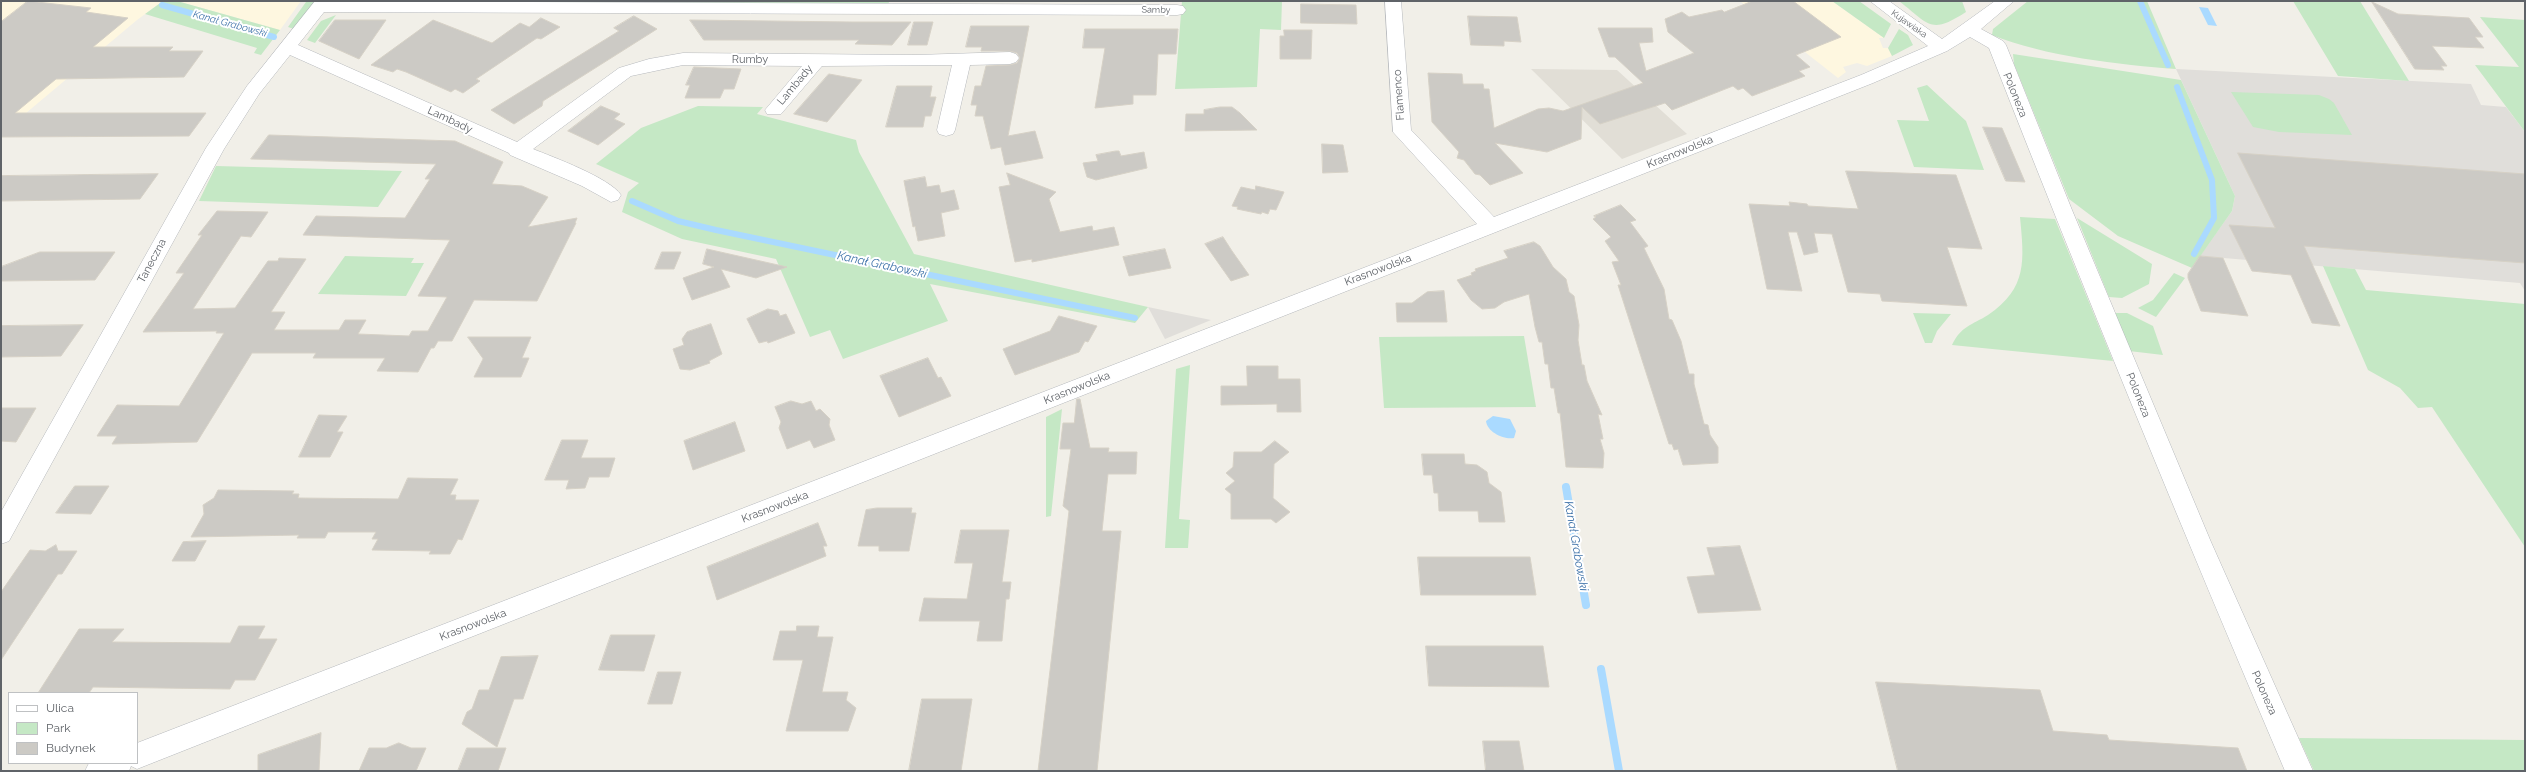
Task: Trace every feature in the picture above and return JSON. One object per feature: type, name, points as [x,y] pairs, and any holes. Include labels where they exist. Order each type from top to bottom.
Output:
[{"type":"street","name":"Flamenco","points":[[1393,1],[1402,132],[1491,226]]},
{"type":"street","name":"Kujawiaka","points":[[1878,1],[1941,47]]},
{"type":"street","name":"Krasnowolska","points":[[138,756],[1867,80],[1941,47],[1969,30],[2006,1]]},
{"type":"street","name":"Samby","points":[[322,4],[1177,10]]},
{"type":"street","name":"Taneczna","points":[[1,534],[215,148],[253,90],[322,4]]},
{"type":"street","name":"Poloneza","points":[[1969,30],[1996,45],[2062,210],[2193,528],[2299,771]]},
{"type":"street","name":"Lambady","points":[[288,47],[518,151],[589,181],[612,195]]},
{"type":"street","name":"Rumby","points":[[518,151],[603,86],[625,72],[649,65],[683,59],[962,60],[1010,58]]},
{"type":"street","name":"Lambady","points":[[774,110],[817,60]]},
{"type":"street","points":[[946,130],[962,60]]},
{"type":"street","points":[[99,771],[116,764]]},
{"type":"shaded area","points":[[1,1],[163,1],[137,20],[1,134]]},
{"type":"shaded area","points":[[177,1],[301,1],[280,30]]},
{"type":"shaded area","points":[[1740,1],[1832,1],[1884,38],[1879,38],[1883,48],[1888,48],[1892,56],[1867,66],[1857,63],[1843,67],[1846,72],[1838,78]]},
{"type":"shaded area","points":[[1531,69],[1617,70],[1687,134],[1622,159]]},
{"type":"shaded area","points":[[2176,69],[2471,84],[2481,105],[2506,107],[2525,132],[2525,291],[2520,283],[2200,256],[2232,211],[2235,196]]},
{"type":"shaded area","points":[[1148,307],[1167,311],[1211,320],[1165,339]]},
{"type":"green space","points":[[163,1],[177,1],[280,30],[261,55],[254,53],[257,48],[145,14]]},
{"type":"green space","points":[[316,1],[294,29],[288,27],[306,2]]},
{"type":"green space","points":[[536,1],[890,1],[887,5],[535,4]]},
{"type":"green space","points":[[1182,1],[1282,1],[1281,30],[1260,29],[1257,87],[1175,89]]},
{"type":"green space","points":[[1832,1],[1859,1],[1891,24],[1884,38]]},
{"type":"green space","points":[[1899,1],[1962,1],[1966,12],[1954,19],[1937,25],[1924,21]]},
{"type":"green space","points":[[2028,1],[2147,1],[2176,69],[2107,62],[2058,54],[2035,49],[1992,35],[1993,29]]},
{"type":"green space","points":[[2293,1],[2360,1],[2409,81],[2338,76]]},
{"type":"green space","points":[[336,15],[315,43],[307,40],[321,21]]},
{"type":"green space","points":[[2480,17],[2525,20],[2525,132],[2475,65],[2519,67]]},
{"type":"green space","points":[[1899,29],[1908,35],[1913,45],[1892,56],[1888,48]]},
{"type":"green space","points":[[2013,54],[2181,80],[2235,196],[2232,211],[2192,268],[2118,236],[2069,199],[2014,64]]},
{"type":"green space","points":[[1927,85],[1966,121],[1984,170],[1914,167],[1897,120],[1929,121],[1917,88]]},
{"type":"green space","points":[[2231,92],[2319,95],[2334,103],[2352,135],[2279,132],[2253,127]]},
{"type":"green space","points":[[698,106],[763,107],[757,114],[856,140],[859,152],[914,254],[1148,307],[1135,323],[930,284],[948,321],[843,359],[830,330],[810,337],[776,259],[682,239],[622,212],[628,192],[639,183],[596,164],[641,128]]},
{"type":"green space","points":[[216,166],[402,171],[378,207],[199,201]]},
{"type":"green space","points":[[2020,217],[2055,219],[2113,361],[1952,345],[1963,330],[1988,315],[2001,305],[2017,283],[2022,260]]},
{"type":"green space","points":[[2077,218],[2152,264],[2149,284],[2122,298],[2109,297]]},
{"type":"green space","points":[[345,256],[414,258],[411,263],[424,263],[406,296],[318,294]]},
{"type":"green space","points":[[2323,266],[2355,269],[2366,290],[2525,304],[2525,547],[2432,407],[2418,408],[2400,388],[2368,370]]},
{"type":"green space","points":[[2174,273],[2185,278],[2156,317],[2138,308],[2153,300]]},
{"type":"green space","points":[[1913,313],[1951,314],[1937,331],[1932,343],[1925,343]]},
{"type":"green space","points":[[2113,313],[2127,313],[2153,326],[2163,355],[2129,351]]},
{"type":"green space","points":[[1524,336],[1536,407],[1384,408],[1379,337]]},
{"type":"green space","points":[[1190,365],[1179,519],[1190,520],[1188,548],[1165,548],[1176,369]]},
{"type":"green space","points":[[1062,409],[1051,516],[1046,517],[1046,417]]},
{"type":"green space","points":[[2299,738],[2525,740],[2525,771],[2314,771]]},
{"type":"water","points":[[2199,7],[2208,8],[2217,26],[2208,25]]},
{"type":"water","points":[[1493,416],[1510,419],[1516,431],[1514,438],[1506,438],[1489,429],[1486,421]]},
{"type":"building","points":[[28,1],[91,8],[86,12],[128,18],[93,47],[173,47],[169,51],[203,51],[184,77],[56,79],[15,113],[206,113],[189,136],[1,137],[1,22]]},
{"type":"building","points":[[1753,1],[1793,1],[1841,37],[1796,55],[1810,67],[1799,71],[1805,76],[1752,96],[1743,88],[1738,90],[1733,86],[1672,110],[1665,103],[1600,124],[1582,107],[1581,139],[1547,152],[1495,143],[1523,173],[1490,185],[1480,175],[1475,174],[1464,160],[1457,158],[1459,152],[1432,122],[1428,73],[1462,74],[1463,84],[1483,84],[1484,89],[1489,89],[1494,128],[1538,109],[1549,108],[1563,111],[1643,83],[1615,57],[1609,57],[1598,28],[1652,28],[1653,42],[1639,43],[1646,71],[1694,53],[1668,32],[1665,19],[1682,12],[1689,17],[1722,10],[1724,12]]},
{"type":"building","points":[[2372,2],[2398,14],[2469,18],[2483,37],[2475,37],[2484,48],[2432,46],[2447,66],[2441,66],[2444,70],[2415,69]]},
{"type":"building","points":[[1301,4],[1356,5],[1357,24],[1301,23]]},
{"type":"building","points":[[634,16],[657,29],[543,101],[542,106],[514,124],[491,110],[619,31],[614,28]]},
{"type":"building","points":[[1468,16],[1517,17],[1521,42],[1504,41],[1504,46],[1471,45]]},
{"type":"building","points":[[541,18],[560,27],[541,39],[537,38],[476,79],[480,81],[463,93],[455,89],[451,92],[397,69],[393,72],[371,65],[433,20],[492,43],[520,23],[529,27]]},
{"type":"building","points":[[335,20],[386,20],[359,59],[319,41]]},
{"type":"building","points":[[690,20],[911,22],[892,45],[855,44],[859,40],[704,40]]},
{"type":"building","points":[[914,22],[933,22],[927,45],[908,45]]},
{"type":"building","points":[[971,26],[1029,26],[1008,136],[1035,131],[1043,158],[1005,165],[1001,147],[991,149],[983,116],[975,116],[977,105],[971,105],[975,86],[981,86],[986,66],[1010,65],[1017,63],[1020,58],[1017,53],[1010,51],[981,51],[982,47],[966,47]]},
{"type":"building","points":[[1085,29],[1178,29],[1176,54],[1158,54],[1156,95],[1133,95],[1133,104],[1095,108],[1105,48],[1083,48]]},
{"type":"building","points":[[1284,30],[1312,30],[1311,59],[1280,59],[1280,36],[1284,36]]},
{"type":"building","points":[[694,67],[741,69],[734,89],[724,89],[720,98],[685,98],[690,85],[686,85]]},
{"type":"building","points":[[829,74],[862,80],[827,122],[794,114]]},
{"type":"building","points":[[897,86],[932,86],[930,97],[936,97],[931,116],[925,116],[923,127],[886,127]]},
{"type":"building","points":[[601,106],[620,114],[614,119],[625,124],[598,145],[568,131]]},
{"type":"building","points":[[1220,107],[1232,107],[1257,130],[1185,131],[1186,114],[1204,114],[1204,110]]},
{"type":"building","points":[[1983,127],[2002,128],[2025,182],[2006,181]]},
{"type":"building","points":[[269,135],[455,141],[503,162],[492,184],[522,186],[548,197],[528,227],[577,218],[576,223],[537,301],[474,300],[452,341],[438,341],[434,348],[431,348],[418,372],[377,371],[385,358],[313,358],[316,353],[252,353],[197,442],[112,444],[117,436],[97,436],[117,405],[179,406],[224,333],[216,333],[217,331],[143,332],[184,273],[176,273],[202,235],[198,235],[217,211],[268,212],[251,237],[241,236],[193,309],[235,308],[268,261],[278,261],[279,258],[306,259],[271,312],[285,312],[274,330],[339,330],[345,320],[366,320],[358,334],[409,336],[412,331],[428,331],[447,297],[418,296],[450,240],[303,235],[316,216],[405,218],[430,179],[425,179],[436,164],[251,159]]},
{"type":"building","points":[[1322,144],[1343,145],[1348,172],[1323,173]]},
{"type":"building","points":[[1119,151],[1121,156],[1144,152],[1147,168],[1096,180],[1087,177],[1083,163],[1098,161],[1096,155]]},
{"type":"building","points":[[2238,153],[2525,174],[2525,263],[2304,246],[2340,326],[2312,323],[2291,275],[2252,271],[2229,225],[2275,228]]},
{"type":"building","points":[[1846,171],[1956,175],[1982,249],[1947,247],[1967,306],[1882,301],[1880,294],[1848,292],[1832,234],[1814,233],[1818,252],[1804,255],[1797,232],[1788,232],[1802,291],[1767,289],[1749,204],[1790,206],[1789,202],[1807,204],[1808,206],[1858,209]]},
{"type":"building","points":[[1007,173],[1056,192],[1049,199],[1060,232],[1092,226],[1093,231],[1114,227],[1119,245],[1032,262],[1032,259],[1015,262],[999,187],[1010,185]]},
{"type":"building","points":[[158,174],[140,199],[1,201],[1,176]]},
{"type":"building","points":[[925,177],[927,187],[939,185],[941,193],[954,190],[959,209],[941,213],[945,236],[918,241],[915,226],[913,227],[904,181]]},
{"type":"building","points":[[1256,186],[1284,192],[1276,210],[1270,209],[1268,214],[1262,212],[1261,214],[1237,209],[1238,207],[1232,206],[1241,187],[1255,190]]},
{"type":"building","points":[[1621,205],[1636,220],[1630,222],[1648,246],[1644,248],[1664,289],[1669,319],[1672,320],[1681,341],[1689,374],[1694,374],[1694,384],[1704,424],[1708,425],[1710,435],[1718,447],[1718,463],[1683,465],[1678,449],[1674,450],[1672,444],[1669,444],[1618,285],[1621,285],[1612,262],[1619,261],[1605,241],[1611,237],[1593,219],[1596,217],[1594,216]]},
{"type":"building","points":[[1223,237],[1249,275],[1231,281],[1205,244]]},
{"type":"building","points":[[1534,242],[1540,246],[1553,267],[1566,279],[1569,292],[1574,296],[1579,325],[1578,340],[1582,365],[1584,365],[1587,381],[1602,415],[1598,414],[1603,439],[1600,439],[1604,453],[1603,468],[1566,467],[1560,413],[1558,413],[1554,388],[1551,388],[1548,364],[1545,364],[1542,342],[1539,342],[1535,327],[1529,294],[1504,302],[1495,308],[1482,309],[1471,300],[1457,280],[1472,275],[1471,273],[1476,271],[1475,269],[1508,258],[1504,251]]},
{"type":"building","points":[[707,249],[787,267],[756,278],[721,269],[730,287],[692,300],[683,278],[714,267],[703,264]]},
{"type":"building","points":[[1165,249],[1171,268],[1129,276],[1123,257]]},
{"type":"building","points":[[40,252],[115,252],[95,280],[1,281],[1,267]]},
{"type":"building","points":[[662,252],[681,252],[674,269],[655,269]]},
{"type":"building","points":[[2200,256],[2223,258],[2248,316],[2201,311],[2188,278],[2188,274]]},
{"type":"building","points":[[1444,291],[1447,322],[1397,322],[1396,303],[1412,303],[1427,292]]},
{"type":"building","points":[[768,309],[778,311],[780,316],[786,314],[795,333],[768,343],[767,341],[759,343],[747,319]]},
{"type":"building","points":[[1059,316],[1097,326],[1088,342],[1085,341],[1079,352],[1015,375],[1003,349],[1050,331]]},
{"type":"building","points":[[711,324],[722,354],[709,361],[710,363],[690,370],[680,369],[673,349],[684,345],[682,339],[687,332]]},
{"type":"building","points":[[83,325],[61,356],[1,357],[1,326]]},
{"type":"building","points":[[468,337],[531,337],[522,358],[529,358],[521,377],[474,377],[483,359]]},
{"type":"building","points":[[928,358],[938,378],[941,377],[951,396],[899,417],[880,376]]},
{"type":"building","points":[[1247,366],[1278,366],[1278,379],[1300,379],[1301,412],[1277,412],[1277,404],[1221,405],[1221,386],[1247,386]]},
{"type":"building","points":[[1077,399],[1080,399],[1090,448],[1109,448],[1108,452],[1137,452],[1136,474],[1108,474],[1102,531],[1121,531],[1097,771],[1038,771],[1069,511],[1063,506],[1071,449],[1060,449],[1063,423],[1074,423]]},
{"type":"building","points":[[791,401],[802,404],[811,401],[816,411],[820,409],[830,419],[829,425],[835,440],[814,448],[810,440],[787,449],[779,428],[781,422],[775,407]]},
{"type":"building","points":[[1,408],[36,408],[16,442],[1,441]]},
{"type":"building","points":[[319,415],[347,416],[337,432],[343,432],[330,457],[299,457]]},
{"type":"building","points":[[735,422],[745,451],[693,470],[684,441]]},
{"type":"building","points":[[562,440],[588,440],[581,458],[615,458],[609,477],[589,477],[585,488],[566,489],[569,480],[545,480]]},
{"type":"building","points":[[1275,441],[1289,452],[1274,464],[1273,498],[1290,512],[1276,523],[1271,519],[1231,519],[1231,494],[1225,489],[1235,481],[1226,473],[1233,467],[1234,452],[1261,452]]},
{"type":"building","points":[[1422,454],[1464,454],[1465,464],[1477,465],[1487,472],[1489,483],[1501,492],[1505,522],[1479,522],[1478,511],[1439,511],[1438,493],[1434,493],[1432,475],[1424,475]]},
{"type":"building","points":[[408,478],[458,479],[450,495],[456,495],[455,500],[479,500],[462,540],[458,539],[450,554],[429,554],[431,551],[372,550],[378,539],[372,539],[376,532],[328,532],[325,538],[297,538],[299,535],[191,537],[204,514],[203,505],[214,498],[218,490],[294,491],[292,494],[299,494],[298,498],[398,499]]},
{"type":"building","points":[[75,486],[109,486],[91,514],[56,513]]},
{"type":"building","points":[[877,508],[912,508],[911,513],[916,513],[909,551],[879,551],[879,546],[858,546],[866,510]]},
{"type":"building","points":[[818,523],[827,546],[823,546],[826,556],[717,600],[707,567]]},
{"type":"building","points":[[961,530],[1009,530],[1002,582],[1011,582],[1009,599],[1006,599],[1002,641],[977,641],[980,621],[919,621],[924,598],[967,599],[973,563],[955,563]]},
{"type":"building","points":[[206,541],[195,561],[172,561],[183,542]]},
{"type":"building","points":[[56,545],[58,551],[77,551],[62,574],[58,574],[1,660],[1,592],[30,550],[45,551]]},
{"type":"building","points":[[1740,546],[1761,610],[1698,613],[1687,577],[1715,575],[1707,548]]},
{"type":"building","points":[[1418,557],[1530,557],[1536,595],[1421,595]]},
{"type":"building","points":[[239,626],[265,626],[258,639],[277,639],[255,680],[235,680],[230,689],[93,687],[90,692],[39,692],[79,629],[124,629],[112,642],[230,643]]},
{"type":"building","points":[[797,626],[819,626],[817,637],[833,637],[822,692],[848,692],[846,700],[856,708],[848,731],[786,731],[803,660],[773,660],[780,631],[796,631]]},
{"type":"building","points":[[611,635],[655,635],[644,671],[599,670]]},
{"type":"building","points":[[1426,646],[1543,646],[1549,687],[1429,686]]},
{"type":"building","points":[[538,656],[523,699],[514,699],[497,747],[462,724],[467,712],[472,709],[479,690],[489,690],[501,657]]},
{"type":"building","points":[[658,672],[681,672],[672,704],[648,704]]},
{"type":"building","points":[[1876,682],[2040,690],[2053,731],[2107,735],[2109,740],[2238,748],[2247,771],[1898,771]]},
{"type":"building","points":[[922,699],[972,699],[961,771],[909,771]]},
{"type":"building","points":[[321,733],[319,771],[258,771],[258,755]]},
{"type":"building","points":[[1483,741],[1519,741],[1524,771],[1486,771]]},
{"type":"building","points":[[399,743],[411,748],[426,748],[416,771],[359,771],[369,748],[386,748]]},
{"type":"building","points":[[467,748],[506,748],[498,771],[458,771]]},
{"type":"waterway","points":[[2140,1],[2168,65]]},
{"type":"waterway","name":"Kanał Grabowski","points":[[162,5],[274,37]]},
{"type":"waterway","points":[[2177,87],[2212,180],[2214,218],[2194,254]]},
{"type":"waterway","name":"Kanał Grabowski","points":[[632,201],[678,221],[716,230],[1135,318]]},
{"type":"waterway","name":"Kanał Grabowski","points":[[1566,487],[1586,605]]},
{"type":"waterway","name":"Kanał Grabowski","points":[[1601,669],[1619,771]]}]
